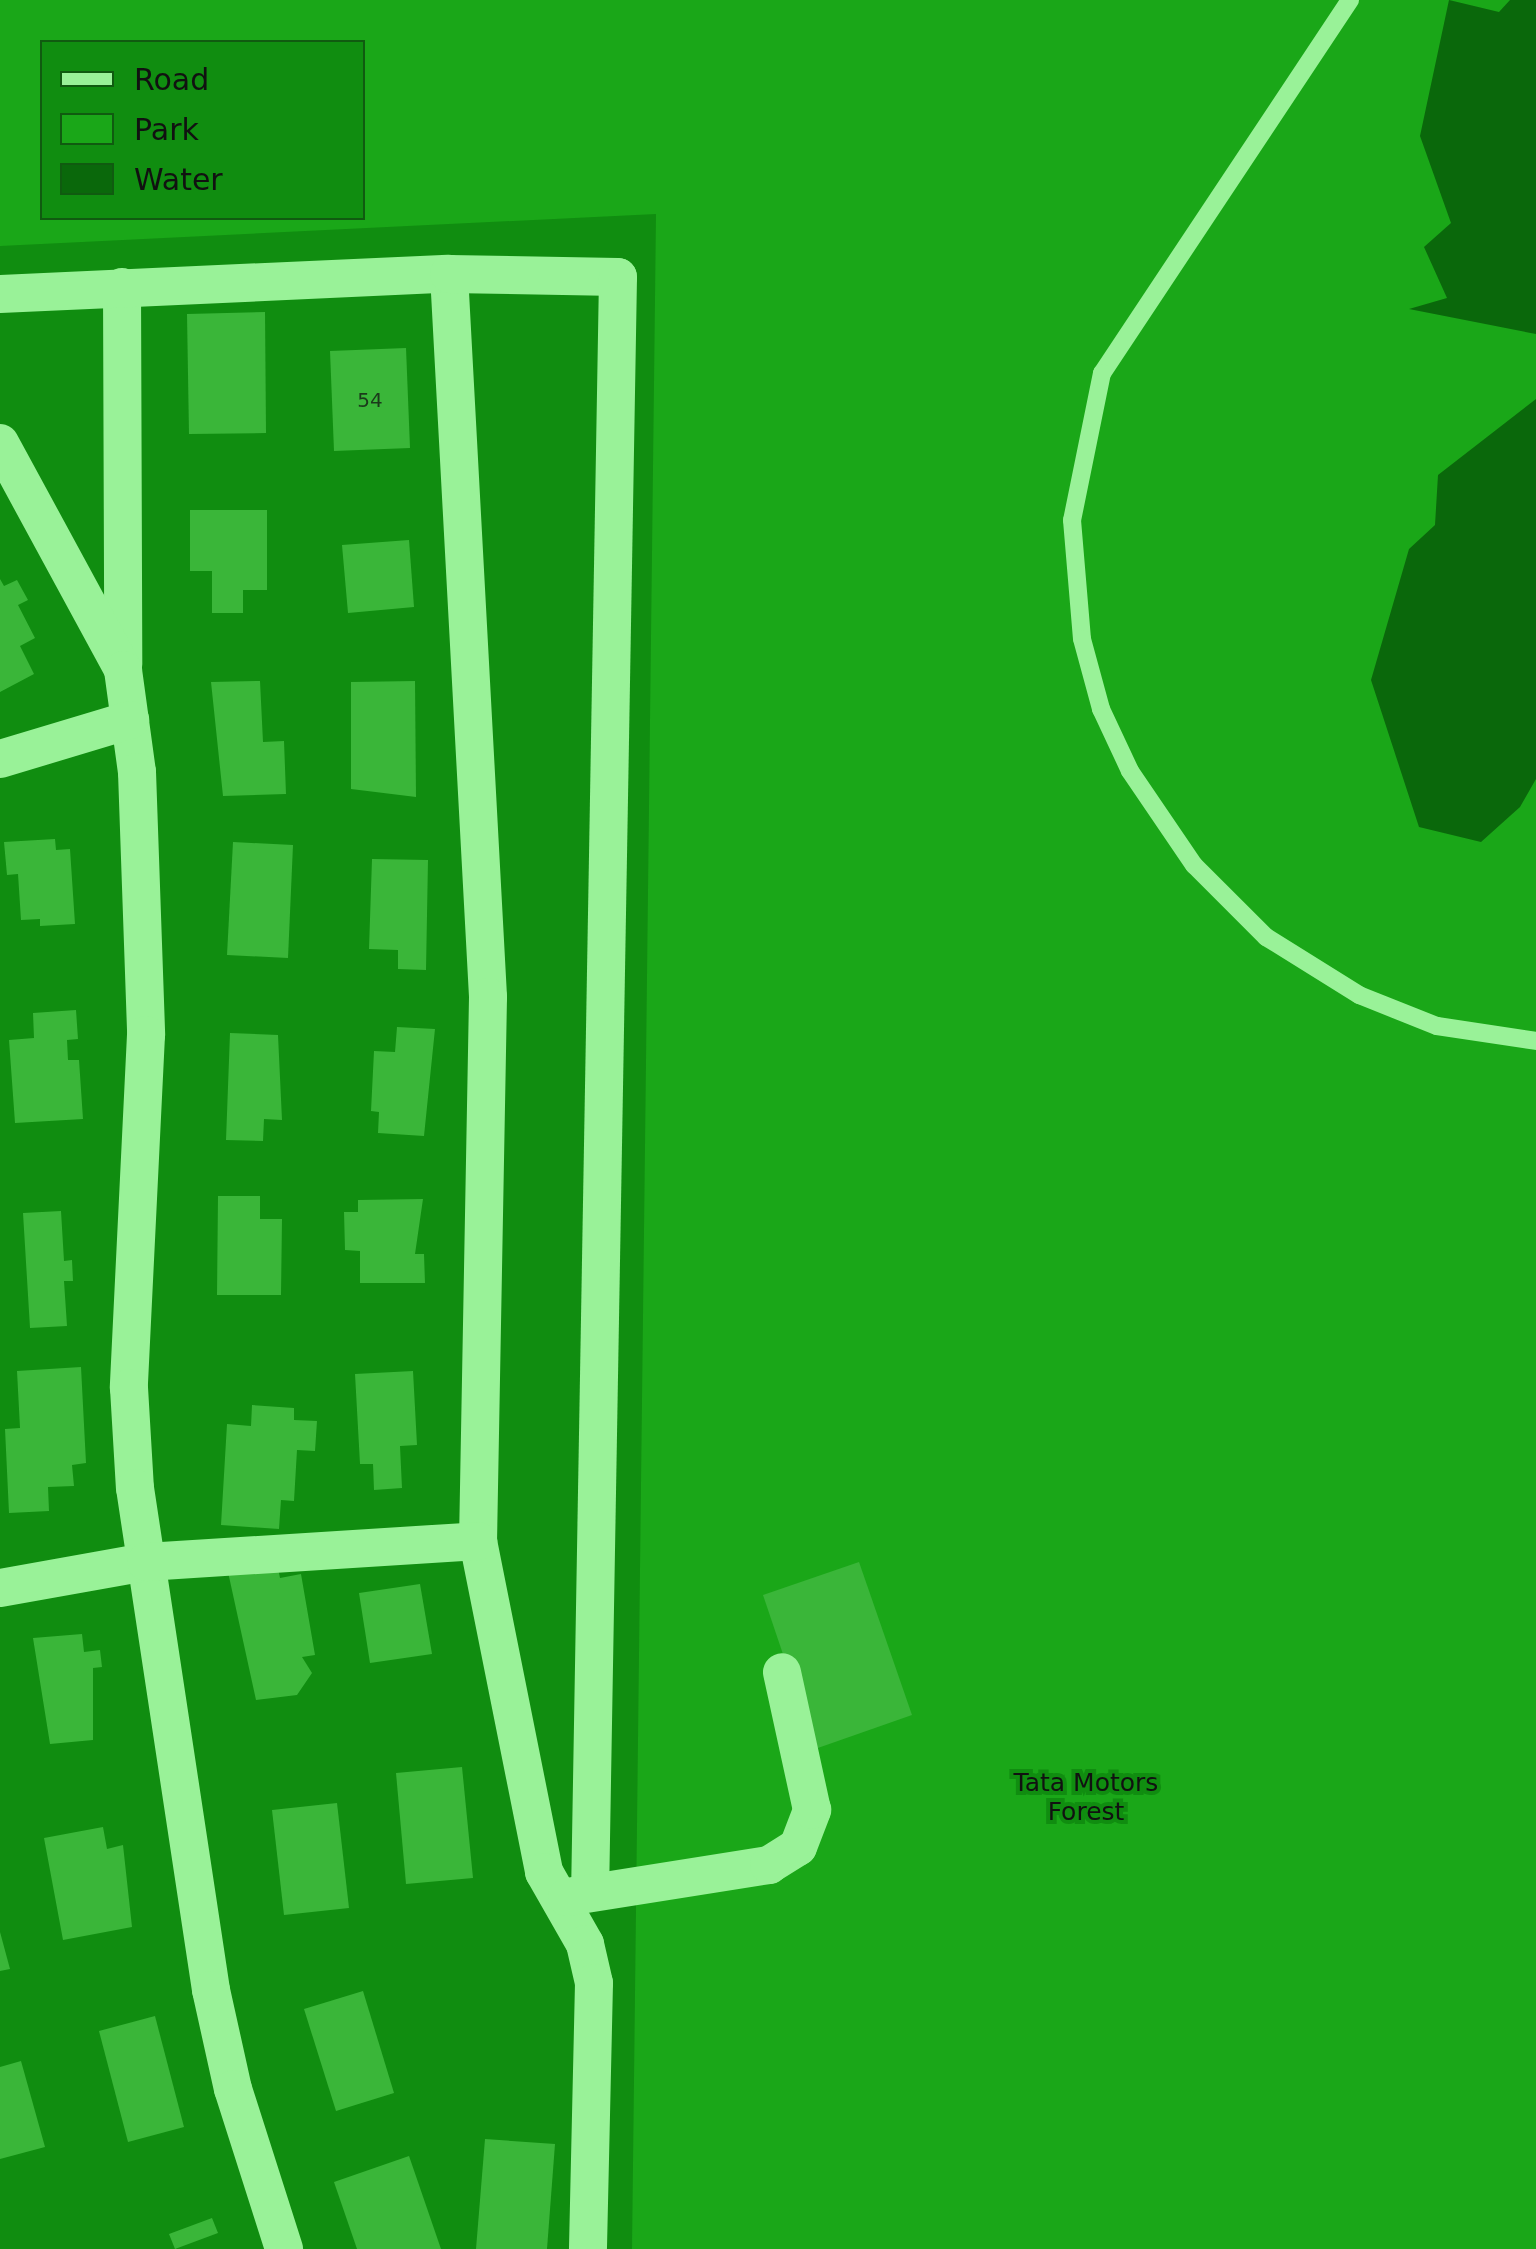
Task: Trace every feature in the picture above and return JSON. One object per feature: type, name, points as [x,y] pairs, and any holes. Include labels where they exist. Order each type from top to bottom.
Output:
[{"type":"street","points":[[449,274],[488,997],[478,1541],[544,1872],[575,1895],[768,1864],[798,1847],[812,1810],[782,1672]]},
{"type":"street","points":[[0,294],[449,274],[618,278],[575,1895],[594,1984],[588,2249]]},
{"type":"street","points":[[122,287],[123,670],[130,720],[146,1035],[130,1388],[146,1562],[211,1990],[232,2089],[284,2249]]},
{"type":"street","points":[[0,443],[123,670]]},
{"type":"street","points":[[0,759],[130,720]]},
{"type":"street","points":[[0,1588],[146,1562],[478,1541]]},
{"type":"lane","points":[[1350,0],[1102,373],[1072,520],[1082,639],[1102,709],[1130,770],[1194,865],[1266,938],[1360,994],[1437,1026],[1536,1041]]},
{"type":"green space","name":"Tata Motors Forest","points":[[0,0],[1536,0],[1536,2249],[632,2249],[656,214],[0,246]]},
{"type":"water","points":[[1449,0],[1499,12],[1510,0],[1536,0],[1536,334],[1409,309],[1447,298],[1424,247],[1451,223],[1420,136]]},
{"type":"water","points":[[1536,399],[1536,779],[1520,807],[1481,842],[1419,827],[1371,680],[1409,549],[1435,525],[1438,475]]},
{"type":"building","points":[[265,312],[266,433],[189,434],[187,314]]},
{"type":"building","points":[[406,348],[410,448],[334,451],[330,351]]},
{"type":"building","points":[[190,510],[267,510],[267,590],[243,590],[243,613],[212,613],[212,571],[190,571]]},
{"type":"building","points":[[409,540],[414,607],[348,613],[342,545]]},
{"type":"building","points":[[0,579],[4,586],[17,580],[28,600],[18,605],[35,638],[20,646],[34,674],[0,692]]},
{"type":"building","points":[[260,681],[263,742],[284,741],[286,794],[223,796],[211,682]]},
{"type":"building","points":[[415,681],[416,797],[351,789],[351,682]]},
{"type":"building","points":[[55,839],[56,850],[70,849],[75,924],[40,926],[40,919],[21,920],[18,874],[7,875],[4,842]]},
{"type":"building","points":[[233,842],[293,845],[288,958],[227,955]]},
{"type":"building","points":[[372,859],[428,860],[426,970],[398,969],[398,950],[369,949]]},
{"type":"building","points":[[76,1010],[78,1039],[67,1040],[68,1060],[79,1060],[83,1119],[15,1123],[9,1040],[34,1038],[33,1013]]},
{"type":"building","points":[[397,1027],[435,1029],[424,1136],[378,1133],[379,1112],[371,1111],[374,1051],[395,1052]]},
{"type":"building","points":[[230,1033],[278,1035],[282,1120],[264,1119],[263,1141],[226,1140]]},
{"type":"building","points":[[218,1196],[260,1196],[260,1219],[282,1219],[281,1295],[217,1295]]},
{"type":"building","points":[[423,1199],[415,1254],[424,1254],[425,1283],[360,1283],[360,1251],[345,1250],[344,1212],[358,1212],[358,1200]]},
{"type":"building","points":[[61,1211],[64,1261],[72,1260],[73,1281],[64,1281],[67,1326],[30,1328],[23,1213]]},
{"type":"building","points":[[81,1367],[86,1463],[72,1465],[74,1486],[48,1487],[49,1511],[9,1513],[5,1429],[20,1428],[17,1371]]},
{"type":"building","points":[[413,1371],[417,1445],[400,1446],[402,1488],[374,1490],[373,1464],[360,1464],[355,1374]]},
{"type":"building","points":[[252,1405],[294,1408],[294,1420],[317,1421],[315,1451],[297,1450],[294,1501],[281,1500],[279,1529],[221,1525],[227,1424],[251,1426]]},
{"type":"building","points":[[859,1562],[912,1715],[815,1749],[763,1595]]},
{"type":"building","points":[[277,1563],[280,1578],[301,1574],[315,1655],[302,1657],[312,1673],[297,1695],[256,1700],[228,1572]]},
{"type":"building","points":[[420,1584],[432,1654],[370,1663],[359,1593]]},
{"type":"building","points":[[82,1634],[84,1652],[100,1650],[102,1667],[93,1668],[93,1740],[50,1744],[33,1638]]},
{"type":"building","points":[[462,1767],[473,1878],[406,1884],[396,1773]]},
{"type":"building","points":[[337,1803],[349,1908],[284,1915],[272,1810]]},
{"type":"building","points":[[103,1827],[107,1849],[123,1845],[132,1927],[63,1940],[44,1838]]},
{"type":"building","points":[[0,1932],[10,1969],[0,1971]]},
{"type":"building","points":[[363,1991],[394,2093],[336,2111],[304,2009]]},
{"type":"building","points":[[155,2016],[184,2127],[128,2142],[99,2031]]},
{"type":"building","points":[[21,2061],[45,2147],[0,2159],[0,2067]]},
{"type":"building","points":[[485,2139],[555,2144],[547,2249],[476,2249]]},
{"type":"building","points":[[409,2156],[441,2249],[357,2249],[334,2182]]},
{"type":"building","points":[[212,2218],[218,2233],[175,2249],[169,2234]]}]
